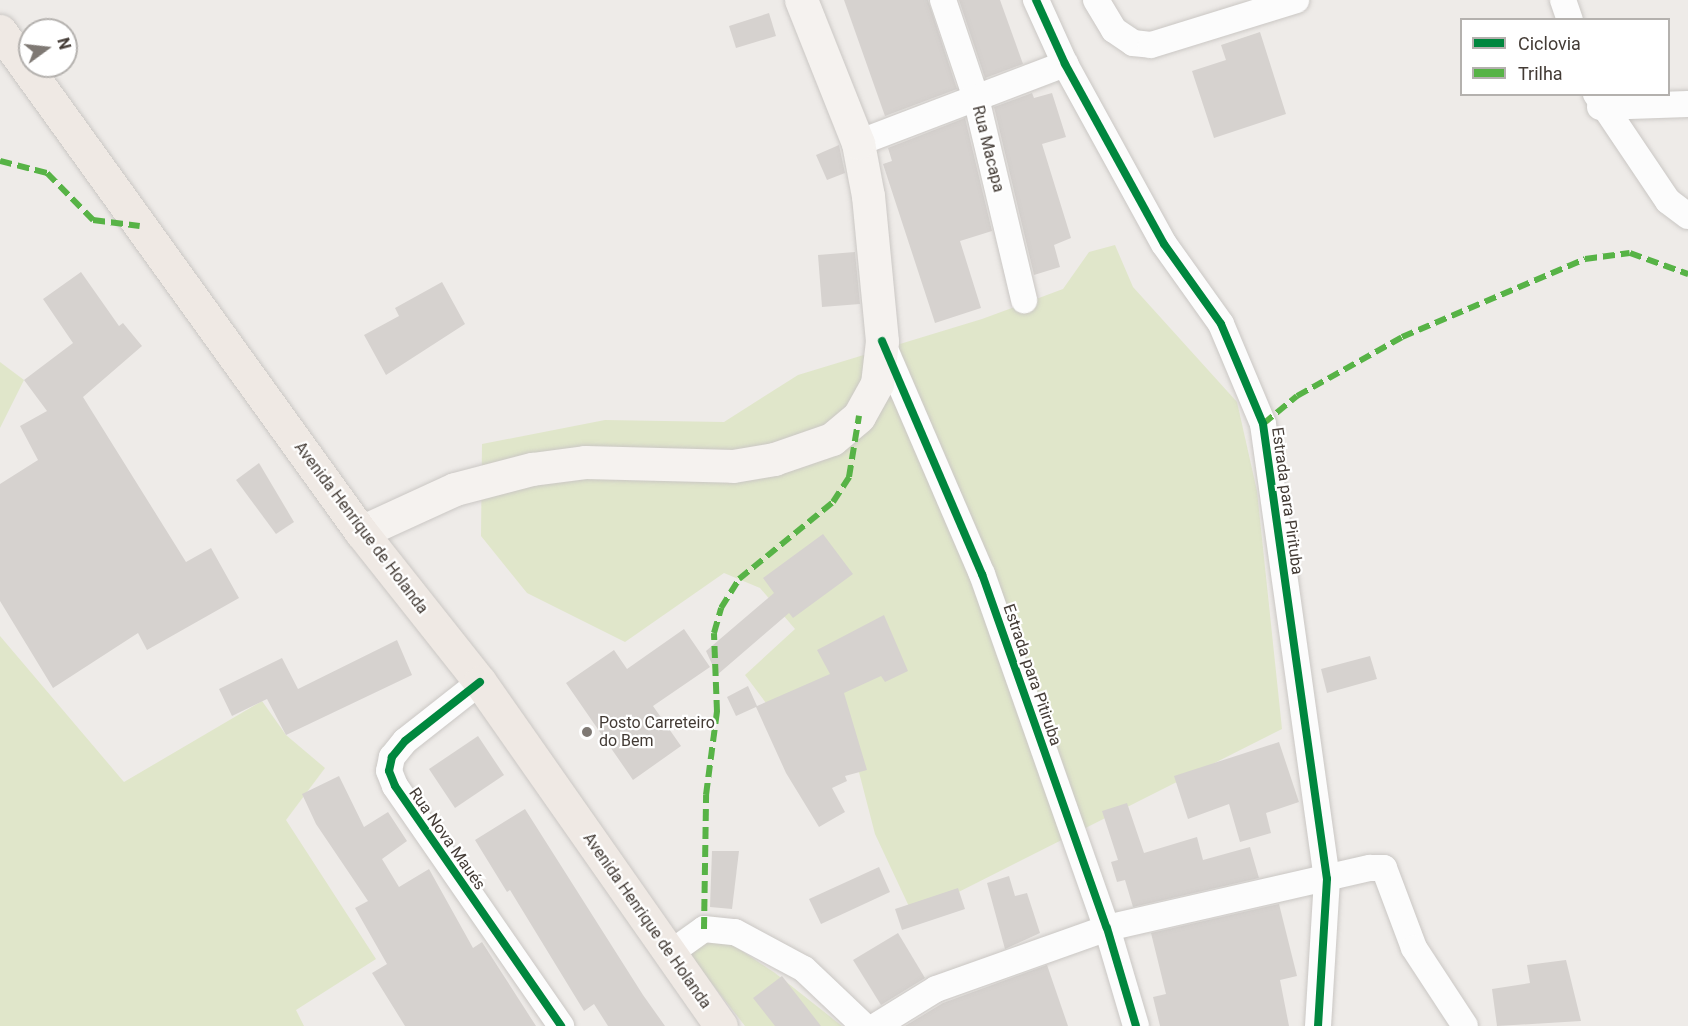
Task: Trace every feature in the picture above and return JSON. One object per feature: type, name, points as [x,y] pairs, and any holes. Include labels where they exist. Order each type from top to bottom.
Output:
[{"type":"main road","points":[[361,532],[455,489],[532,469],[585,462],[734,465],[774,459],[832,439],[859,416],[877,384],[882,341],[880,286],[858,143],[801,0]]},
{"type":"main road","name":"Avenida Henrique de Holanda","points":[[0,31],[361,532],[480,682],[721,1026]]},
{"type":"street","name":"Rua Macapa","points":[[943,0],[976,98],[1024,300]]},
{"type":"street","name":"Estrada para Pirituba","points":[[1036,0],[1065,64],[1164,244],[1221,324],[1263,424],[1327,879],[1318,1026]]},
{"type":"street","points":[[1096,0],[1114,30],[1132,43],[1151,45],[1296,0]]},
{"type":"street","points":[[1563,0],[1569,18]]},
{"type":"street","points":[[858,143],[1065,64]]},
{"type":"street","points":[[1598,101],[1688,104]]},
{"type":"street","points":[[1598,101],[1668,201],[1688,216]]},
{"type":"street","name":"Estrada para Pitiruba","points":[[882,341],[982,574],[1107,928],[1136,1026]]},
{"type":"street","name":"Rua Nova Maués","points":[[480,682],[405,741],[392,757],[390,771],[394,786],[561,1026]]},
{"type":"street","points":[[876,1026],[936,989],[1107,928],[1384,868],[1414,948],[1465,1026]]},
{"type":"street","points":[[669,954],[704,929],[735,932],[804,969],[864,1026]]},
{"type":"green space","points":[[1115,245],[1133,287],[1237,402],[1257,491],[1282,729],[913,915],[875,834],[838,691],[775,715],[745,675],[795,629],[760,588],[724,573],[625,642],[527,593],[481,536],[482,444],[605,420],[724,422],[798,375],[982,319],[1063,289],[1089,252]]},
{"type":"green space","points":[[0,362],[24,380],[0,428]]},
{"type":"green space","points":[[0,636],[124,782],[262,701],[286,735],[325,768],[286,820],[376,959],[296,1010],[304,1026],[0,1026]]},
{"type":"green space","points":[[712,931],[775,973],[842,1026],[745,1026],[688,953]]},
{"type":"building","points":[[844,0],[928,0],[957,89],[885,116]]},
{"type":"building","points":[[959,0],[1000,0],[1023,64],[985,78]]},
{"type":"building","points":[[769,13],[776,36],[736,48],[729,26]]},
{"type":"building","points":[[1260,32],[1286,114],[1214,138],[1192,71],[1226,60],[1221,45]]},
{"type":"building","points":[[1032,93],[1034,98],[1052,93],[1066,137],[1042,144],[1071,238],[1054,245],[1060,267],[1034,275],[994,107]]},
{"type":"building","points":[[965,118],[992,231],[960,241],[981,308],[935,323],[883,164],[892,161],[888,148]]},
{"type":"building","points":[[839,145],[845,173],[827,180],[816,155]]},
{"type":"building","points":[[855,252],[860,304],[822,307],[818,255]]},
{"type":"building","points":[[81,272],[119,326],[123,323],[142,346],[83,397],[186,562],[211,548],[239,598],[147,650],[138,633],[53,688],[0,601],[0,484],[38,460],[20,426],[47,411],[24,380],[73,343],[43,299]]},
{"type":"building","points":[[442,282],[465,324],[386,375],[364,335],[399,316],[395,308]]},
{"type":"building","points":[[259,463],[294,522],[276,534],[236,480]]},
{"type":"building","points":[[823,534],[853,574],[793,618],[789,613],[717,675],[706,651],[774,593],[763,578]]},
{"type":"building","points":[[884,615],[908,671],[885,682],[881,676],[844,693],[867,770],[845,776],[847,781],[832,788],[845,812],[819,827],[786,773],[756,707],[736,716],[727,697],[748,686],[757,706],[830,674],[817,650]]},
{"type":"building","points":[[684,629],[710,667],[653,706],[681,746],[633,780],[566,683],[614,650],[627,669]]},
{"type":"building","points":[[397,640],[412,675],[286,735],[267,699],[232,716],[219,689],[282,658],[298,689]]},
{"type":"building","points":[[1370,656],[1377,679],[1327,693],[1321,669]]},
{"type":"building","points":[[478,736],[504,775],[455,808],[429,769]]},
{"type":"building","points":[[1279,742],[1299,802],[1266,813],[1271,833],[1240,842],[1229,804],[1188,819],[1174,776]]},
{"type":"building","points":[[339,776],[364,827],[388,812],[407,841],[382,859],[399,887],[429,869],[473,948],[482,942],[536,1026],[405,1026],[372,973],[387,964],[355,908],[368,901],[316,824],[302,794]]},
{"type":"building","points":[[1127,803],[1144,853],[1197,837],[1203,860],[1250,847],[1259,878],[1133,907],[1125,880],[1117,882],[1111,862],[1118,860],[1102,811]]},
{"type":"building","points":[[525,809],[665,1026],[608,1026],[594,1004],[584,1011],[510,890],[507,892],[475,840]]},
{"type":"building","points":[[712,851],[739,851],[732,909],[710,907]]},
{"type":"building","points":[[879,867],[890,892],[821,924],[809,899]]},
{"type":"building","points":[[1009,876],[1015,896],[1027,893],[1040,933],[1005,949],[987,883]]},
{"type":"building","points":[[958,888],[965,909],[902,930],[895,909]]},
{"type":"building","points":[[1279,904],[1297,976],[1280,980],[1289,1026],[1160,1026],[1153,997],[1166,994],[1151,933]]},
{"type":"building","points":[[898,933],[925,978],[881,1005],[853,960]]},
{"type":"building","points":[[1566,960],[1581,1021],[1497,1026],[1492,989],[1530,983],[1527,965]]},
{"type":"building","points":[[1047,965],[1068,1026],[905,1026],[943,1003]]},
{"type":"building","points":[[782,976],[821,1026],[775,1026],[753,998]]},
{"type":"marked path","points":[[0,161],[47,173],[93,220],[140,226]]},
{"type":"marked path","points":[[1263,424],[1297,396],[1402,337],[1585,259],[1630,253],[1688,274]]},
{"type":"marked path","points":[[704,929],[706,795],[717,712],[714,633],[721,608],[739,579],[833,502],[849,477],[859,416]]},
{"type":"cycle path","points":[[1036,0],[1065,64],[1164,244],[1221,324],[1263,424],[1327,879],[1318,1026]]},
{"type":"cycle path","points":[[882,341],[982,574],[1107,928],[1136,1026]]},
{"type":"cycle path","points":[[480,682],[405,741],[392,757],[389,771],[395,786],[561,1026]]},
{"type":"place","name":"Posto Carreteiro do Bem","points":[[587,732]]}]
